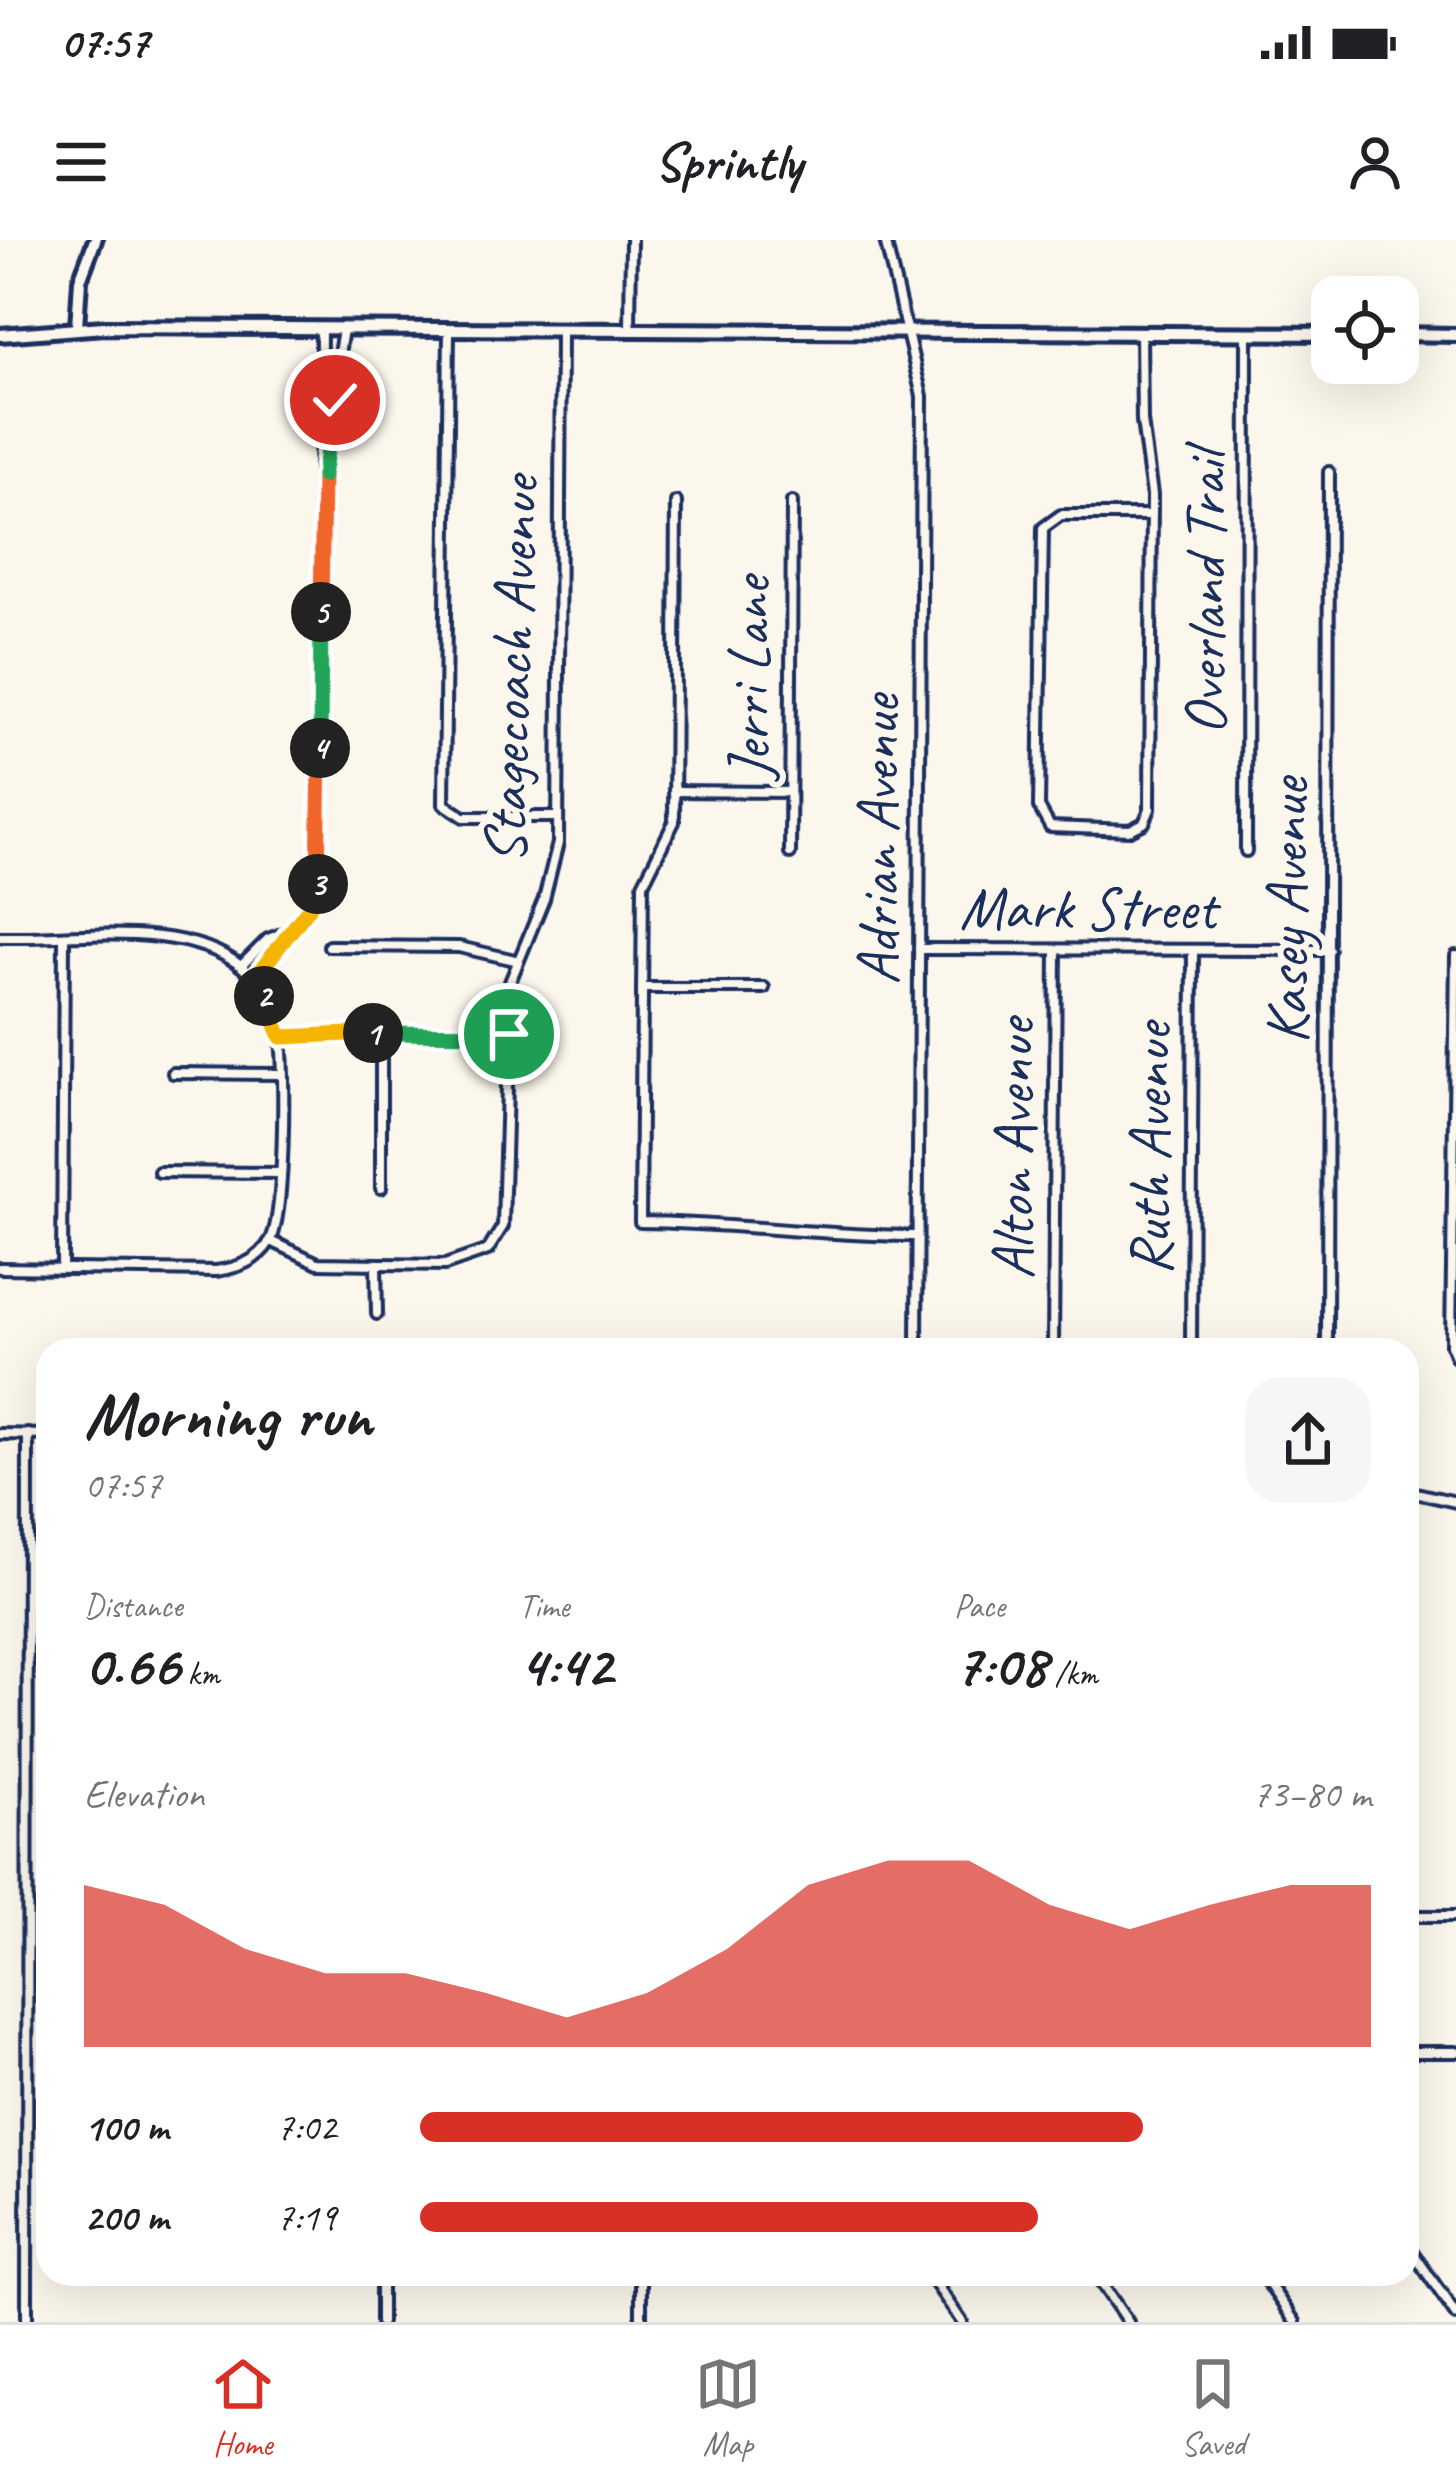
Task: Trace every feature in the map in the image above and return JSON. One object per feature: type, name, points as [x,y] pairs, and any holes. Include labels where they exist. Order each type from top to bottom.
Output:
[{"type":"main road","points":[[77,327],[80,280],[94,240]]},
{"type":"main road","points":[[0,335],[77,327],[1311,334]]},
{"type":"main road","points":[[1419,334],[1456,334]]},
{"type":"street","points":[[630,331],[631,240]]},
{"type":"street","name":"Adrian Avenue","points":[[885,240],[922,396],[917,1338]]},
{"type":"street","points":[[254,979],[309,908],[318,883],[321,328]]},
{"type":"street","points":[[323,449],[343,329]]},
{"type":"street","points":[[448,330],[442,796],[448,811],[464,817],[558,817]]},
{"type":"street","name":"Stagecoach Avenue","points":[[271,1240],[318,1263],[460,1264],[488,1250],[507,1212],[509,1004],[515,960],[551,878],[558,817],[561,331]]},
{"type":"street","points":[[1141,334],[1142,421],[1151,515],[1148,816],[1130,830],[1050,826],[1039,807],[1043,528],[1061,515],[1151,515]]},
{"type":"street","name":"Overland Trail","points":[[1246,851],[1247,334]]},
{"type":"street","name":"Kasey Avenue","points":[[1327,1338],[1329,472]]},
{"type":"street","points":[[676,502],[674,822],[643,884],[640,1222],[759,1223],[824,1234],[917,1236]]},
{"type":"street","name":"Jerri Lane","points":[[790,853],[791,502]]},
{"type":"street","points":[[674,791],[790,792]]},
{"type":"street","points":[[241,966],[268,939],[289,932]]},
{"type":"street","points":[[0,937],[189,940],[241,966],[254,979],[281,1037],[280,1173],[271,1240],[233,1269],[0,1268]]},
{"type":"street","points":[[62,1267],[64,939]]},
{"type":"street","points":[[329,946],[472,947],[515,960]]},
{"type":"street","name":"Mark Street","points":[[920,950],[1329,950]]},
{"type":"street","name":"Alton Avenue","points":[[1053,1338],[1056,950]]},
{"type":"street","name":"Ruth Avenue","points":[[1191,1338],[1192,950]]},
{"type":"street","points":[[1456,956],[1451,1345],[1456,1357]]},
{"type":"street","points":[[642,988],[764,988]]},
{"type":"street","points":[[381,1033],[381,1188]]},
{"type":"street","points":[[281,1037],[509,1034]]},
{"type":"street","points":[[173,1073],[281,1075]]},
{"type":"street","points":[[159,1172],[280,1173]]},
{"type":"street","points":[[376,1264],[376,1314]]},
{"type":"street","points":[[0,1434],[36,1434]]},
{"type":"street","points":[[27,2322],[28,1434]]},
{"type":"street","points":[[1419,1494],[1456,1502]]},
{"type":"street","points":[[1419,1916],[1456,1916]]},
{"type":"street","points":[[1419,2052],[1456,2052]]},
{"type":"street","points":[[1419,2261],[1456,2315]]},
{"type":"street","points":[[381,2286],[381,2322]]},
{"type":"street","points":[[641,2286],[641,2322]]},
{"type":"street","points":[[937,2286],[962,2322]]},
{"type":"street","points":[[1103,2286],[1128,2322]]},
{"type":"street","points":[[1270,2286],[1295,2322]]},
{"type":"route","points":[[335,400],[323,449],[318,883],[309,908],[254,979],[281,1037],[509,1034]]}]
